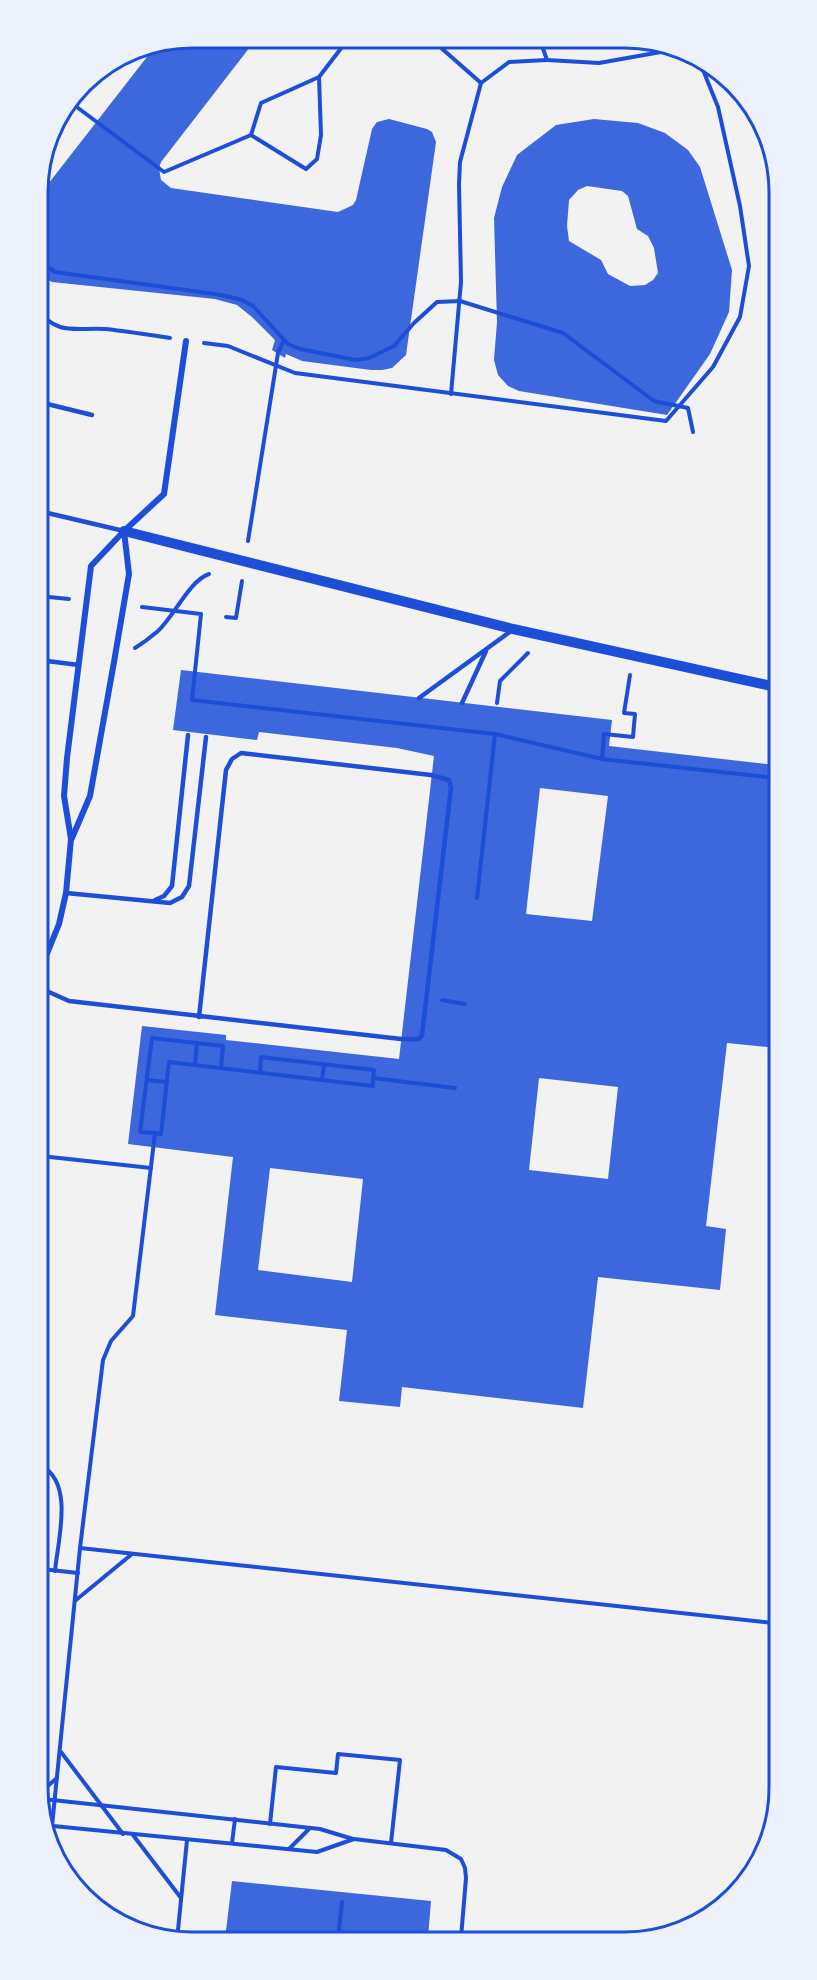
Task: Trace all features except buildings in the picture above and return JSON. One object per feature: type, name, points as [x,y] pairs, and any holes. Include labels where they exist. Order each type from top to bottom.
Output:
[{"type":"street","points":[[48,951],[59,924],[66,893],[71,839],[64,796],[91,566],[164,494],[186,340]]},
{"type":"street","points":[[124,531],[513,629],[769,686]]},
{"type":"street","points":[[71,839],[90,796],[114,662],[129,574],[124,531]]},
{"type":"lane","points":[[48,404],[92,415]]},
{"type":"lane","points":[[48,513],[124,531]]},
{"type":"lane","points":[[419,698],[513,629]]},
{"type":"lane","points":[[462,703],[486,650]]},
{"type":"lane","points":[[48,661],[79,665]]},
{"type":"lane","points":[[153,902],[164,896],[172,886],[188,735]]},
{"type":"lane","points":[[66,893],[170,903],[182,897],[189,886],[206,737]]},
{"type":"lane","points":[[48,992],[69,1002],[199,1017],[415,1041],[419,1039],[422,1035],[451,788],[449,780],[432,775],[241,753],[232,759],[226,770],[199,1017]]},
{"type":"path","points":[[76,107],[164,172],[251,135],[261,103],[319,77],[342,48]]},
{"type":"path","points":[[441,48],[481,83]]},
{"type":"path","points":[[543,48],[548,60]]},
{"type":"path","points":[[451,394],[460,301],[460,162],[481,83],[509,62],[548,60],[599,63],[658,52]]},
{"type":"path","points":[[48,319],[56,325],[74,330],[102,329],[228,346],[296,373],[666,420],[713,367],[740,317],[748,267],[740,206],[718,107],[703,71]]},
{"type":"path","points":[[251,135],[306,169],[317,159],[321,135],[319,77]]},
{"type":"path","points":[[48,267],[55,272],[222,295],[242,300],[253,306],[288,344],[300,349],[356,360],[369,358],[394,346],[437,302],[460,301],[563,333],[654,401],[688,408],[693,432]]},
{"type":"path","points":[[247,549],[278,353],[284,340]]},
{"type":"path","points":[[226,617],[236,618],[243,572]]},
{"type":"path","points":[[159,631],[193,584]]},
{"type":"path","points":[[192,613],[201,614],[192,700],[495,734],[602,759],[769,777]]},
{"type":"path","points":[[497,703],[500,681],[533,648]]},
{"type":"path","points":[[602,759],[604,734],[633,737],[635,714],[624,713],[630,671]]},
{"type":"path","points":[[477,898],[495,734]]},
{"type":"path","points":[[221,1068],[223,1046],[152,1038],[140,1132],[161,1134],[169,1062],[373,1086],[374,1078],[374,1070],[261,1058],[260,1072]]},
{"type":"path","points":[[195,1065],[197,1043]]},
{"type":"path","points":[[322,1080],[324,1065]]},
{"type":"path","points":[[374,1078],[455,1088]]},
{"type":"path","points":[[147,1080],[167,1082]]},
{"type":"path","points":[[52,1822],[80,1548],[103,1360],[111,1341],[133,1316],[155,1133]]},
{"type":"path","points":[[48,1156],[151,1168]]},
{"type":"path","points":[[48,1470],[55,1475],[61,1491],[62,1509],[55,1571]]},
{"type":"path","points":[[80,1548],[769,1623]]},
{"type":"path","points":[[75,1600],[132,1554]]},
{"type":"path","points":[[48,1570],[78,1573]]},
{"type":"path","points":[[60,1751],[123,1834]]},
{"type":"path","points":[[270,1824],[276,1767],[336,1773],[338,1754],[400,1760],[391,1843]]},
{"type":"path","points":[[48,1785],[57,1777]]},
{"type":"path","points":[[49,1800],[310,1828],[354,1839],[446,1850],[461,1859],[465,1868],[462,1932]]},
{"type":"path","points":[[232,1844],[235,1820]]},
{"type":"path","points":[[53,1826],[317,1852],[354,1839]]},
{"type":"path","points":[[289,1849],[310,1828]]},
{"type":"path","points":[[132,1834],[181,1899]]},
{"type":"path","points":[[178,1931],[187,1840]]},
{"type":"path","points":[[339,1932],[342,1902]]}]
